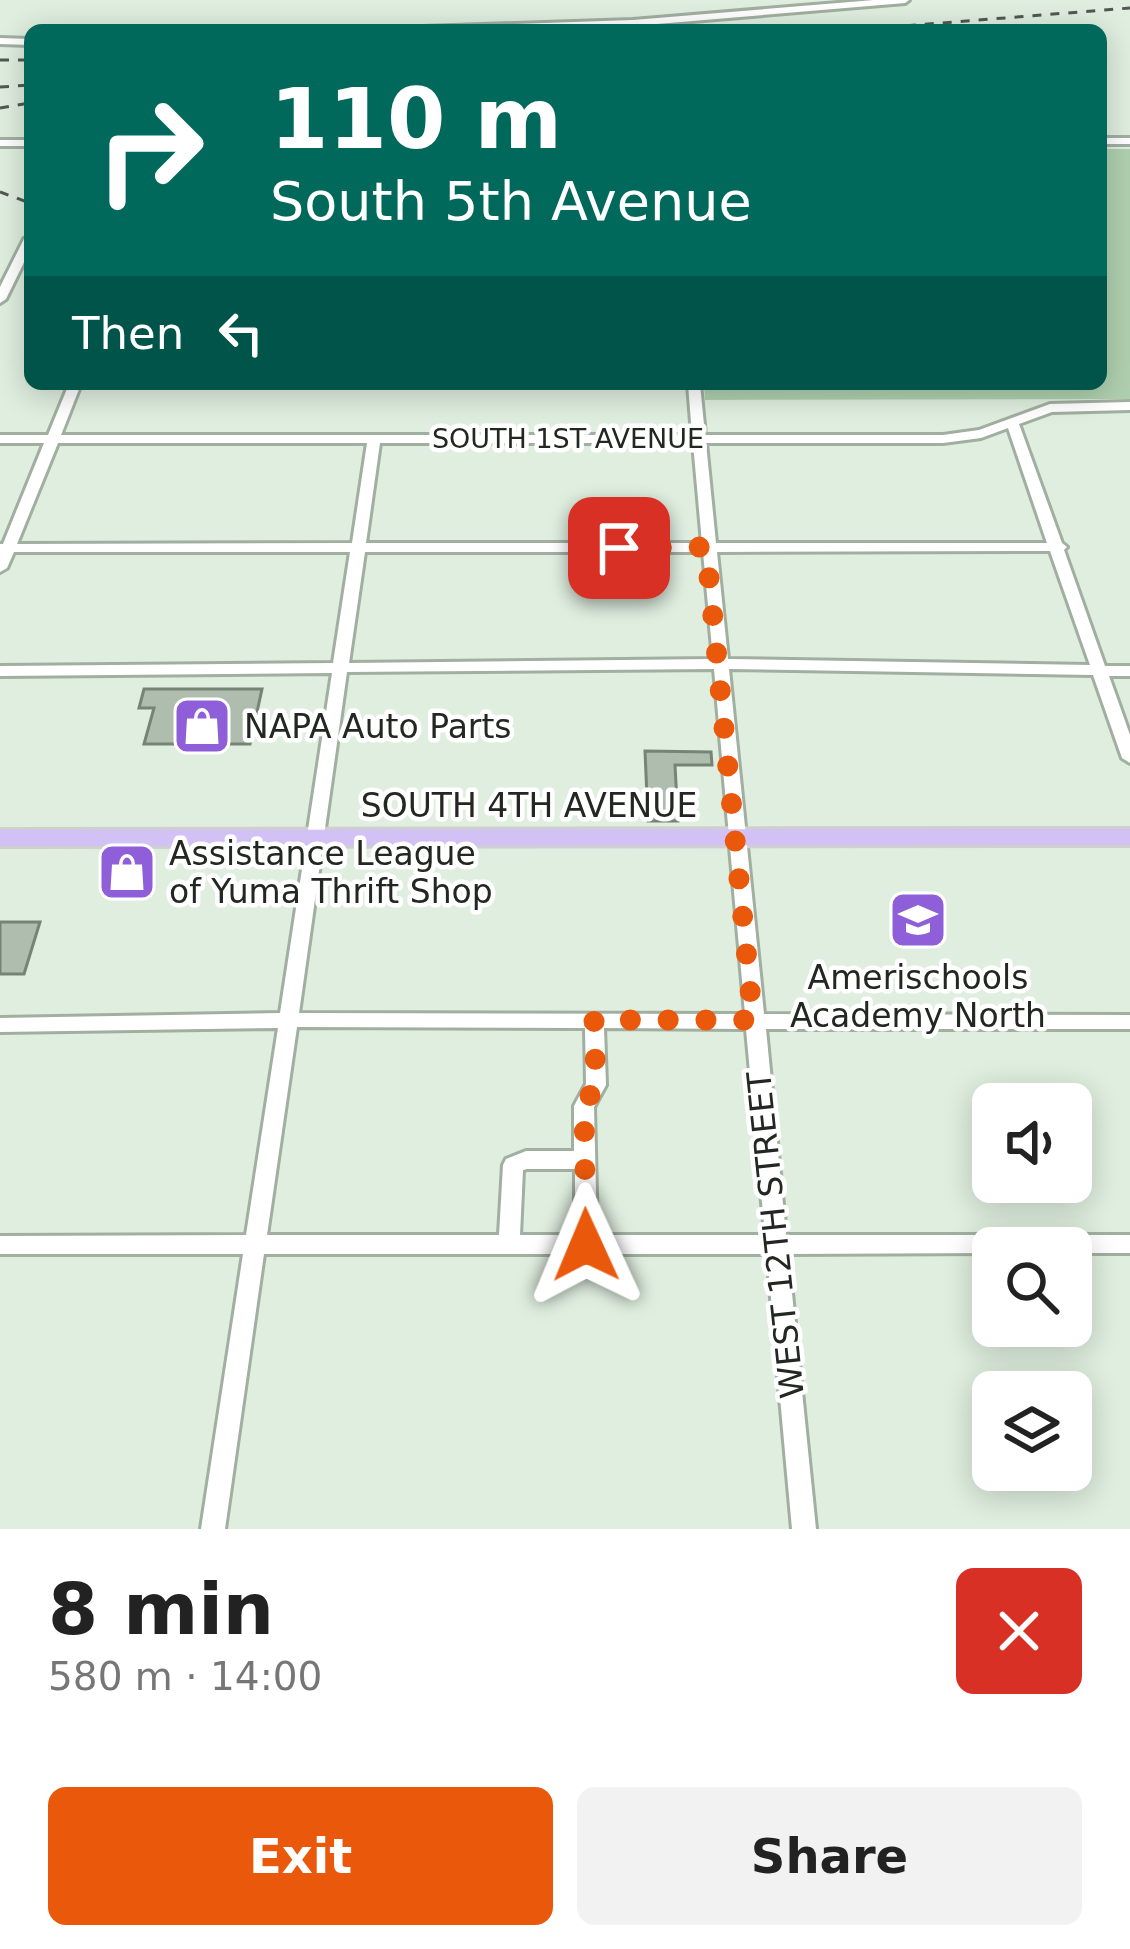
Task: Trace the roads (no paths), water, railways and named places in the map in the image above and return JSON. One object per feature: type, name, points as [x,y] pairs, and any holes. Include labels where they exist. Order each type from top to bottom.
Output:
[{"type":"main road","name":"SOUTH 4TH AVENUE","points":[[0,838],[1130,837]]},
{"type":"street","points":[[775,0],[782,11]]},
{"type":"street","points":[[609,24],[905,0]]},
{"type":"street","points":[[0,299],[24,250]]},
{"type":"street","points":[[0,568],[4,548],[72,390]]},
{"type":"street","name":"WEST 12TH STREET","points":[[694,390],[804,1529]]},
{"type":"street","name":"SOUTH 1ST AVENUE","points":[[0,439],[943,439],[981,434],[1050,408],[1130,406]]},
{"type":"street","points":[[1012,422],[1060,547],[1130,758]]},
{"type":"street","points":[[213,1529],[374,440]]},
{"type":"street","points":[[4,548],[1060,547]]},
{"type":"street","points":[[0,671],[718,664],[1130,671]]},
{"type":"street","points":[[0,1025],[288,1020],[1130,1022]]},
{"type":"street","points":[[586,1245],[584,1106],[596,1085],[594,1020]]},
{"type":"street","points":[[509,1245],[513,1165],[526,1160],[584,1160]]},
{"type":"street","points":[[0,1245],[1130,1244]]},
{"type":"railway","points":[[929,24],[1130,8]]},
{"type":"railway","points":[[0,60],[24,60]]},
{"type":"railway","points":[[0,87],[24,85]]},
{"type":"railway","points":[[0,108],[24,104]]},
{"type":"railway","points":[[0,192],[24,201]]},
{"type":"place","name":"NAPA Auto Parts","points":[[202,726]]},
{"type":"place","name":"Assistance League of Yuma Thrift Shop","points":[[127,872]]},
{"type":"place","name":"Amerischools Academy North","points":[[918,920]]}]
